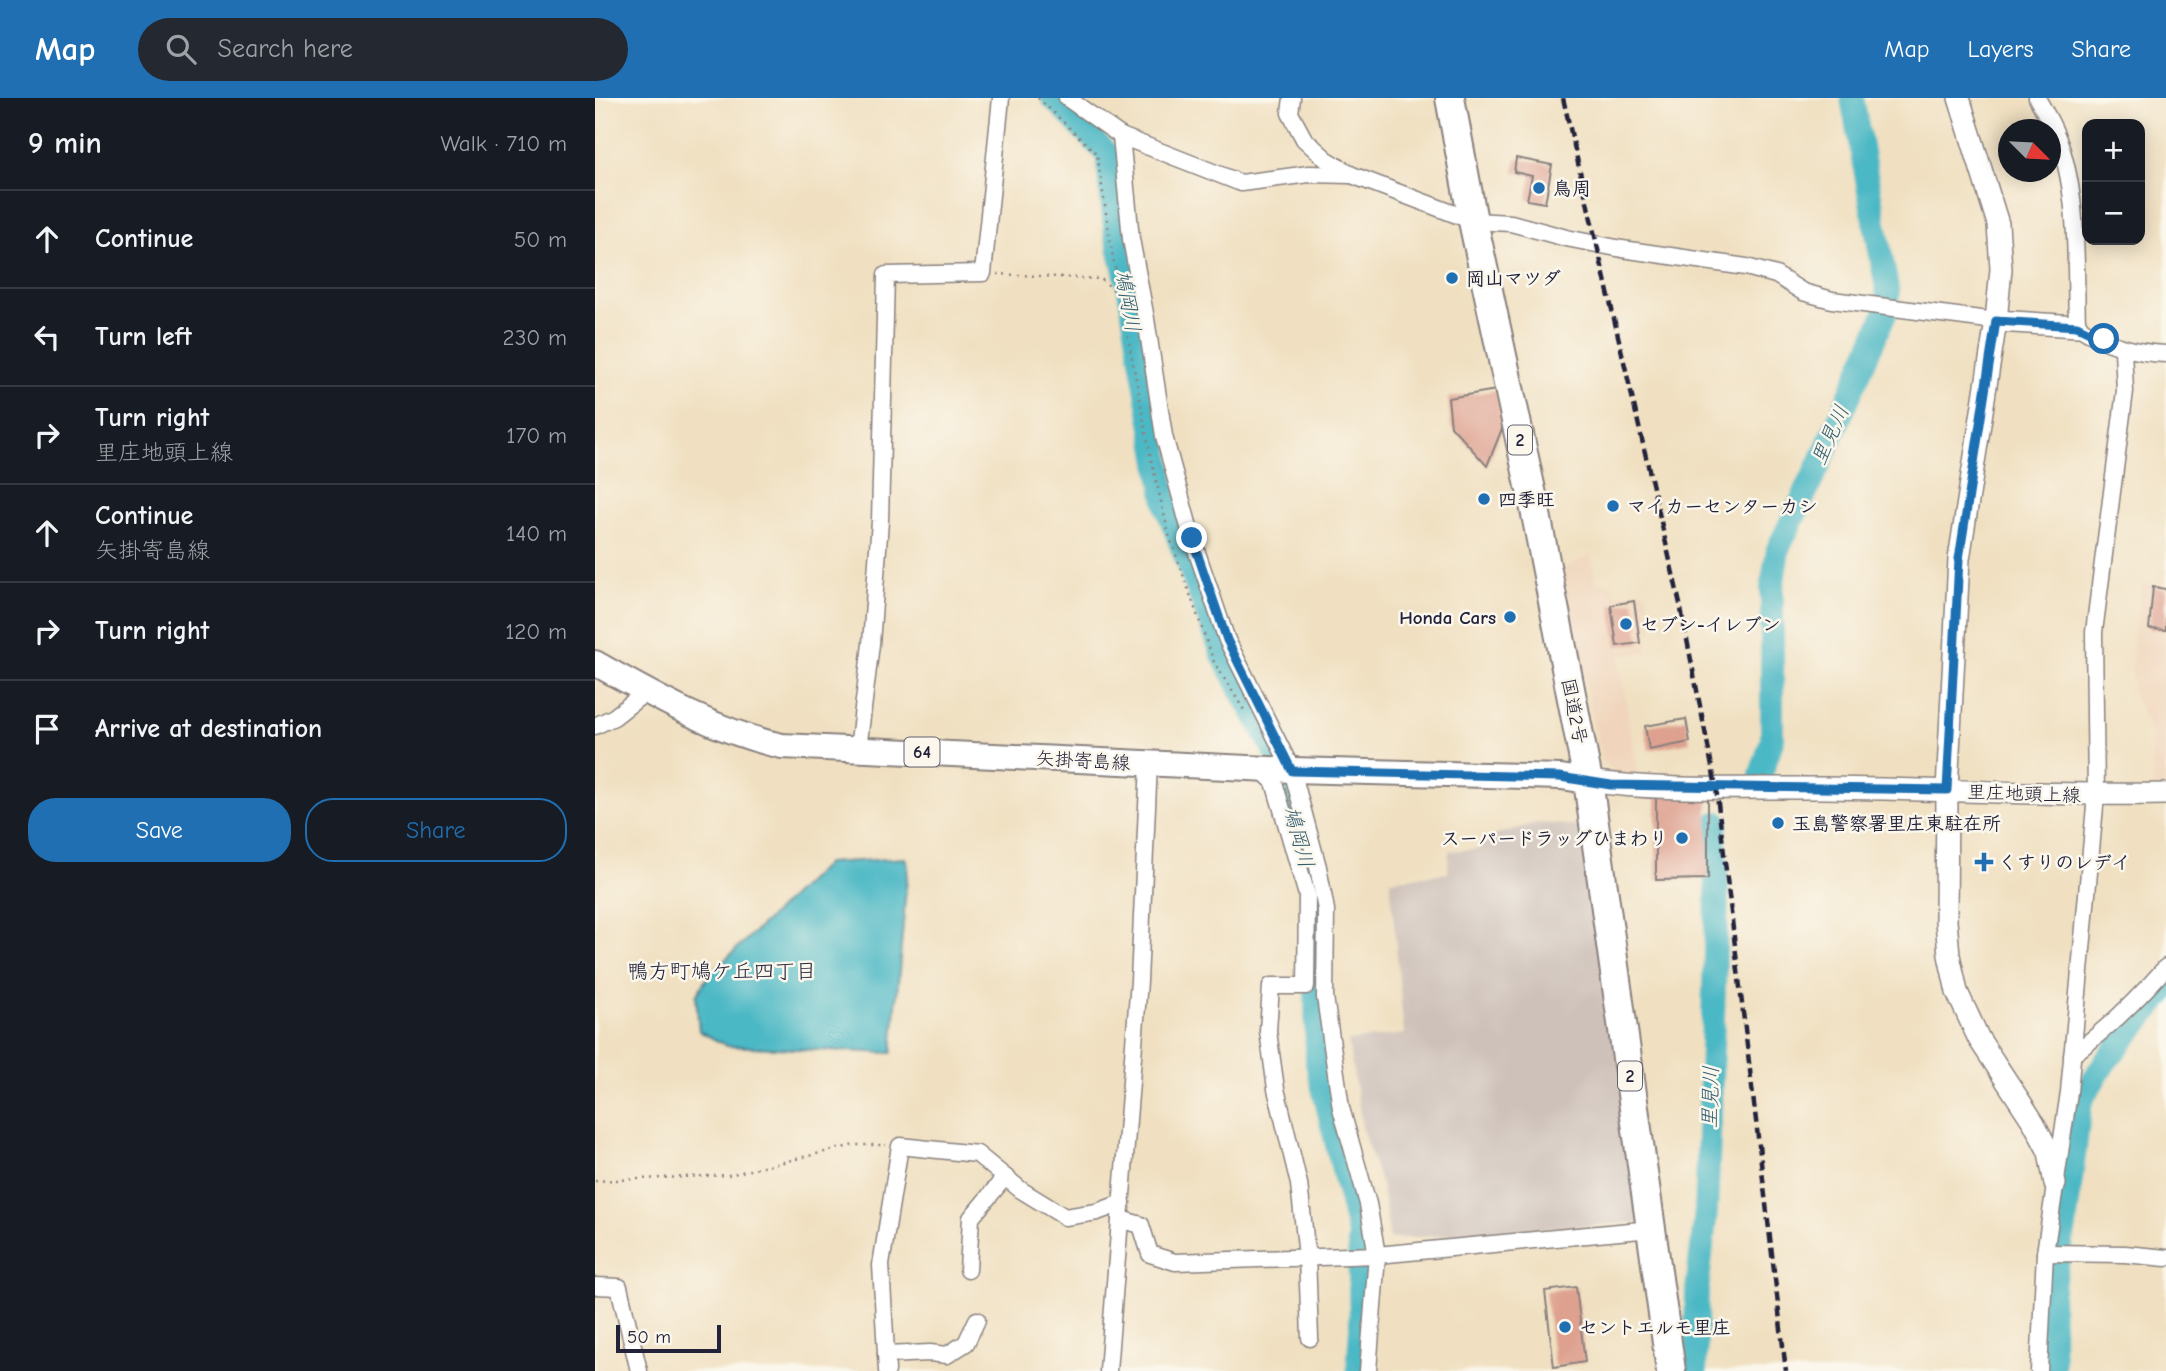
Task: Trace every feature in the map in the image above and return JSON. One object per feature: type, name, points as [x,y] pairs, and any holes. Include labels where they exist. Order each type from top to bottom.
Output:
[{"type":"highway","name":"国道2号","points":[[1450,98],[1588,781],[1671,1371]]},
{"type":"main road","name":"矢掛寄島線","points":[[595,663],[731,732],[782,746],[1292,771],[1560,777],[1588,781]]},
{"type":"street","points":[[858,750],[871,645],[880,521],[886,275],[983,273],[1001,98]]},
{"type":"street","points":[[1067,98],[1121,136],[1241,183],[1309,174],[1352,175]]},
{"type":"street","points":[[1292,98],[1290,113],[1304,139],[1326,159],[1352,175],[1473,221],[1511,223],[1588,243],[1746,267],[1776,275],[1803,292],[1832,300],[1996,321],[2077,326],[2123,350],[2143,354],[2166,354]]},
{"type":"street","points":[[1958,98],[1997,224],[2001,269],[1996,321],[1959,559],[1947,790],[1945,921],[1957,992],[1979,1039],[2034,1123],[2049,1152],[2055,1184]]},
{"type":"street","points":[[2037,98],[2056,133],[2066,168],[2074,220],[2077,326]]},
{"type":"street","points":[[1121,136],[1131,239],[1164,436],[1192,538],[1227,640],[1292,771],[1318,867],[1326,910],[1325,997],[1341,1108],[1368,1204],[1377,1255],[1368,1371]]},
{"type":"street","points":[[2039,1371],[2045,1252],[2072,1055],[2095,795],[2094,632],[2125,390],[2123,350]]},
{"type":"street","points":[[595,726],[614,716],[647,691]]},
{"type":"street","points":[[1108,1371],[1139,981],[1149,763]]},
{"type":"street","points":[[1263,769],[1274,782],[1307,895],[1306,986],[1271,986],[1268,1031],[1276,1089],[1299,1184],[1307,1256],[1310,1338]]},
{"type":"street","name":"里庄地頭上線","points":[[1588,781],[1611,785],[2095,795],[2166,794]]},
{"type":"street","points":[[2072,1055],[2104,1031],[2134,1003],[2166,967]]},
{"type":"street","points":[[978,1320],[966,1343],[947,1355],[930,1353],[886,1363],[881,1265],[899,1146],[977,1154],[1021,1190],[1065,1217],[1121,1211],[1141,1226],[1150,1254],[1175,1262],[1377,1255],[1651,1229]]},
{"type":"street","points":[[968,1270],[971,1218],[1005,1177]]},
{"type":"street","points":[[2045,1252],[2166,1258]]},
{"type":"street","points":[[595,1286],[619,1286],[639,1371]]},
{"type":"path","points":[[983,273],[1101,279],[1122,297]]},
{"type":"path","points":[[595,1181],[729,1175],[854,1144],[899,1146]]},
{"type":"shaded area","points":[[1591,554],[1595,581],[1613,585],[1617,595],[1646,591],[1653,631],[1648,632],[1647,652],[1619,657],[1638,775],[1616,773],[1603,762],[1599,748],[1562,570]]},
{"type":"shaded area","points":[[2143,584],[2166,585],[2166,788],[2153,787],[2151,731],[2132,691],[2134,631]]},
{"type":"shaded area","points":[[1536,823],[1588,826],[1640,1222],[1390,1239],[1382,1188],[1363,1132],[1348,1041],[1404,1034],[1390,880],[1448,873],[1449,851],[1477,849],[1498,834]]},
{"type":"water","points":[[905,858],[908,865],[892,1053],[727,1046],[699,1031],[696,996],[708,976],[827,863]]},
{"type":"building","name":"鳥周","points":[[1516,158],[1552,165],[1545,203],[1527,200],[1532,176],[1514,172]]},
{"type":"building","points":[[1497,390],[1504,424],[1487,466],[1451,426],[1448,398]]},
{"type":"building","points":[[2153,587],[2166,589],[2166,630],[2149,629]]},
{"type":"building","name":"セブン-イレブン","points":[[1634,601],[1640,643],[1617,646],[1611,605]]},
{"type":"building","points":[[1686,719],[1690,742],[1649,750],[1645,726]]},
{"type":"building","name":"スーパードラッグひまわり","points":[[1656,797],[1708,797],[1708,879],[1656,880]]},
{"type":"building","name":"セントエルモ里庄","points":[[1576,1287],[1585,1362],[1554,1367],[1545,1291]]},
{"type":"waterway","name":"鳩岡川","points":[[1053,98],[1107,154],[1116,234],[1128,284],[1167,508],[1224,658],[1277,755],[1315,898],[1317,1063],[1359,1235],[1361,1328],[1358,1371]]},
{"type":"waterway","name":"里見川","points":[[1761,774],[1772,741],[1772,588],[1778,549],[1820,463],[1885,314],[1888,294],[1852,98]]},
{"type":"waterway","name":"里見川","points":[[1695,1371],[1697,1291],[1706,1211],[1717,894],[1714,829],[1717,823]]},
{"type":"waterway","name":"里見川","points":[[2053,1371],[2051,1294],[2065,1226],[2081,1100],[2105,1062],[2166,989]]},
{"type":"railway","points":[[1563,98],[1680,604],[1716,787],[1786,1371]]},
{"type":"place","name":"鳥周","points":[[1539,188]]},
{"type":"place","name":"岡山マツダ","points":[[1452,278]]},
{"type":"place","name":"四季旺","points":[[1484,499]]},
{"type":"place","name":"マイカーセンターカシ","points":[[1613,506]]},
{"type":"place","name":"Honda Cars","points":[[1510,617]]},
{"type":"place","name":"セブン-イレブン","points":[[1626,624]]},
{"type":"place","name":"玉島警察署里庄東駐在所","points":[[1778,823]]},
{"type":"place","name":"スーパードラッグひまわり","points":[[1682,838]]},
{"type":"place","name":"くすりのレデイ","points":[[1984,862]]},
{"type":"place","name":"セントエルモ里庄","points":[[1565,1327]]},
{"type":"district","name":"鴨方町鳩ケ丘四丁目","points":[[722,971]]},
{"type":"route","points":[[1192,538],[1227,640],[1292,771],[1560,777],[1611,785],[1947,790],[1959,559],[1996,321],[2077,326],[2104,339]]}]
